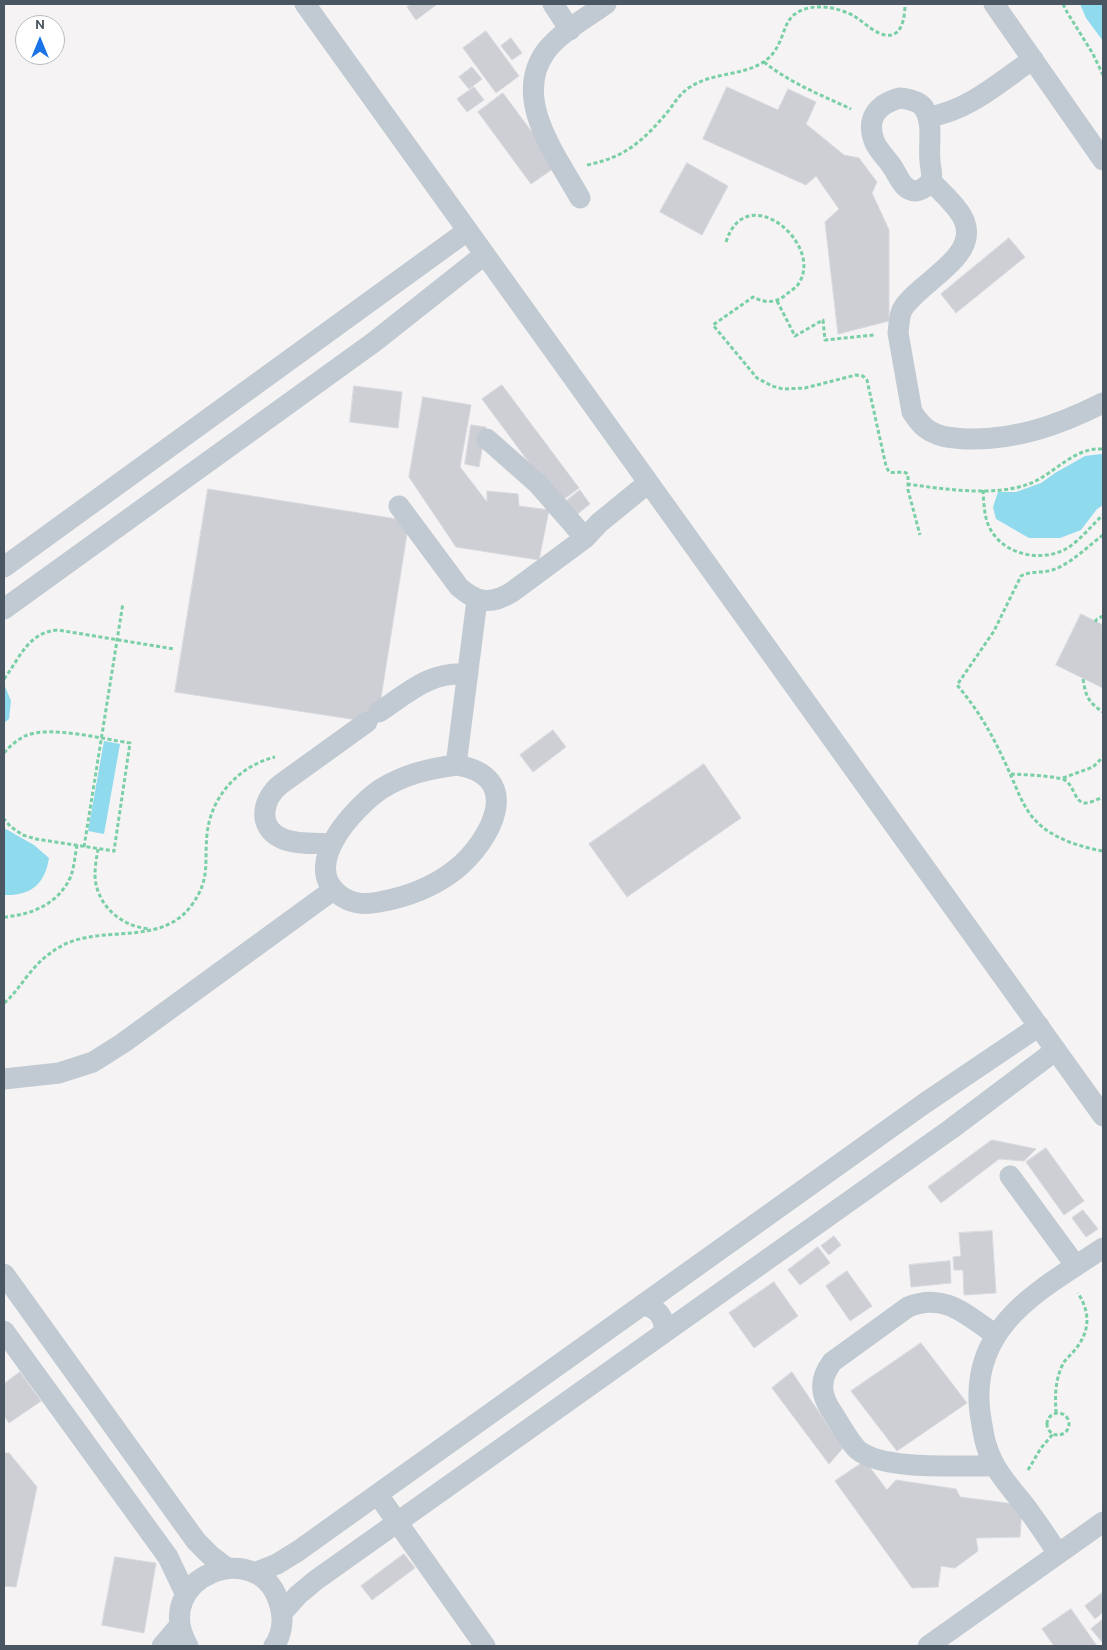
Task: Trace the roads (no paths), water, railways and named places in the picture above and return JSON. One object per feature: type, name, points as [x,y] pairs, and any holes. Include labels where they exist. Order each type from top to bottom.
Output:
[{"type":"street","points":[[305,4],[1103,1116]]},
{"type":"street","points":[[553,4],[570,30]]},
{"type":"street","points":[[580,198],[542,129],[535,110],[533,90],[537,70],[546,52],[562,35],[606,4]]},
{"type":"street","points":[[994,4],[1103,160]]},
{"type":"street","points":[[928,117],[946,115],[971,102],[1033,60]]},
{"type":"street","points":[[900,98],[912,100],[923,106],[928,117],[931,181],[924,188],[915,191],[906,188],[900,181],[876,144],[872,131],[872,119],[878,108],[888,101],[900,98]]},
{"type":"street","points":[[931,181],[960,212],[965,222],[967,234],[964,245],[958,255],[903,309],[899,320],[898,333],[912,412],[919,422],[928,431],[940,436],[981,439],[1009,437],[1037,431],[1064,422],[1103,403]]},
{"type":"street","points":[[4,567],[467,232]]},
{"type":"street","points":[[4,609],[366,347],[484,255]]},
{"type":"street","points":[[392,285],[406,291],[412,305],[412,313]]},
{"type":"street","points":[[487,439],[539,486],[585,538]]},
{"type":"street","points":[[399,506],[459,587],[477,600],[489,601],[501,599],[585,538],[648,483]]},
{"type":"street","points":[[456,765],[477,600]]},
{"type":"street","points":[[332,844],[291,841],[280,838],[272,831],[266,822],[265,811],[267,800],[273,791],[428,679],[449,674],[468,674]]},
{"type":"street","points":[[456,765],[473,768],[486,777],[495,791],[497,808],[492,824],[476,848],[455,870],[430,886],[402,898],[358,904],[344,900],[333,890],[326,875],[325,859],[345,823],[362,805],[381,790],[402,778],[426,769],[456,765]]},
{"type":"street","points":[[4,1079],[59,1073],[93,1062],[124,1043],[333,890]]},
{"type":"street","points":[[254,1573],[288,1558],[723,1247],[949,1087],[1039,1026]]},
{"type":"street","points":[[282,1613],[306,1587],[664,1333],[1056,1050]]},
{"type":"street","points":[[949,1087],[956,1089],[966,1101],[968,1115]]},
{"type":"street","points":[[1010,1176],[1070,1270]]},
{"type":"street","points":[[723,1247],[722,1256],[724,1263],[729,1270],[743,1276]]},
{"type":"street","points":[[1058,1554],[1018,1496],[994,1466],[985,1445],[978,1400],[980,1377],[986,1355],[1006,1320],[1018,1308],[1103,1248]]},
{"type":"street","points":[[4,1274],[196,1541],[227,1568]]},
{"type":"street","points":[[994,1466],[912,1464],[879,1460],[868,1456],[857,1449],[828,1406],[822,1384],[824,1372],[832,1362],[908,1307],[920,1302],[945,1303],[956,1308],[996,1335]]},
{"type":"street","points":[[643,1305],[658,1311],[662,1317],[664,1333]]},
{"type":"street","points":[[4,1331],[168,1557],[186,1595]]},
{"type":"street","points":[[378,1494],[485,1646]]},
{"type":"street","points":[[928,1646],[1103,1522]]},
{"type":"street","points":[[188,1646],[182,1635],[180,1625],[180,1615],[186,1595],[193,1584],[203,1576],[227,1568],[254,1573],[262,1578],[276,1594],[282,1613],[282,1628],[274,1646]]},
{"type":"street","points":[[162,1646],[180,1625]]},
{"type":"water","points":[[1080,4],[1103,4],[1103,41],[1086,18]]},
{"type":"water","points":[[1103,454],[1103,505],[1097,509],[1081,530],[1060,538],[1029,538],[996,519],[993,507],[998,492],[1016,492],[1041,483],[1085,456]]},
{"type":"water","points":[[4,684],[11,701],[9,719],[4,723]]},
{"type":"water","points":[[104,741],[120,744],[104,834],[88,831]]},
{"type":"water","points":[[4,828],[34,845],[49,858],[44,875],[35,887],[29,891],[14,895],[4,895]]}]
